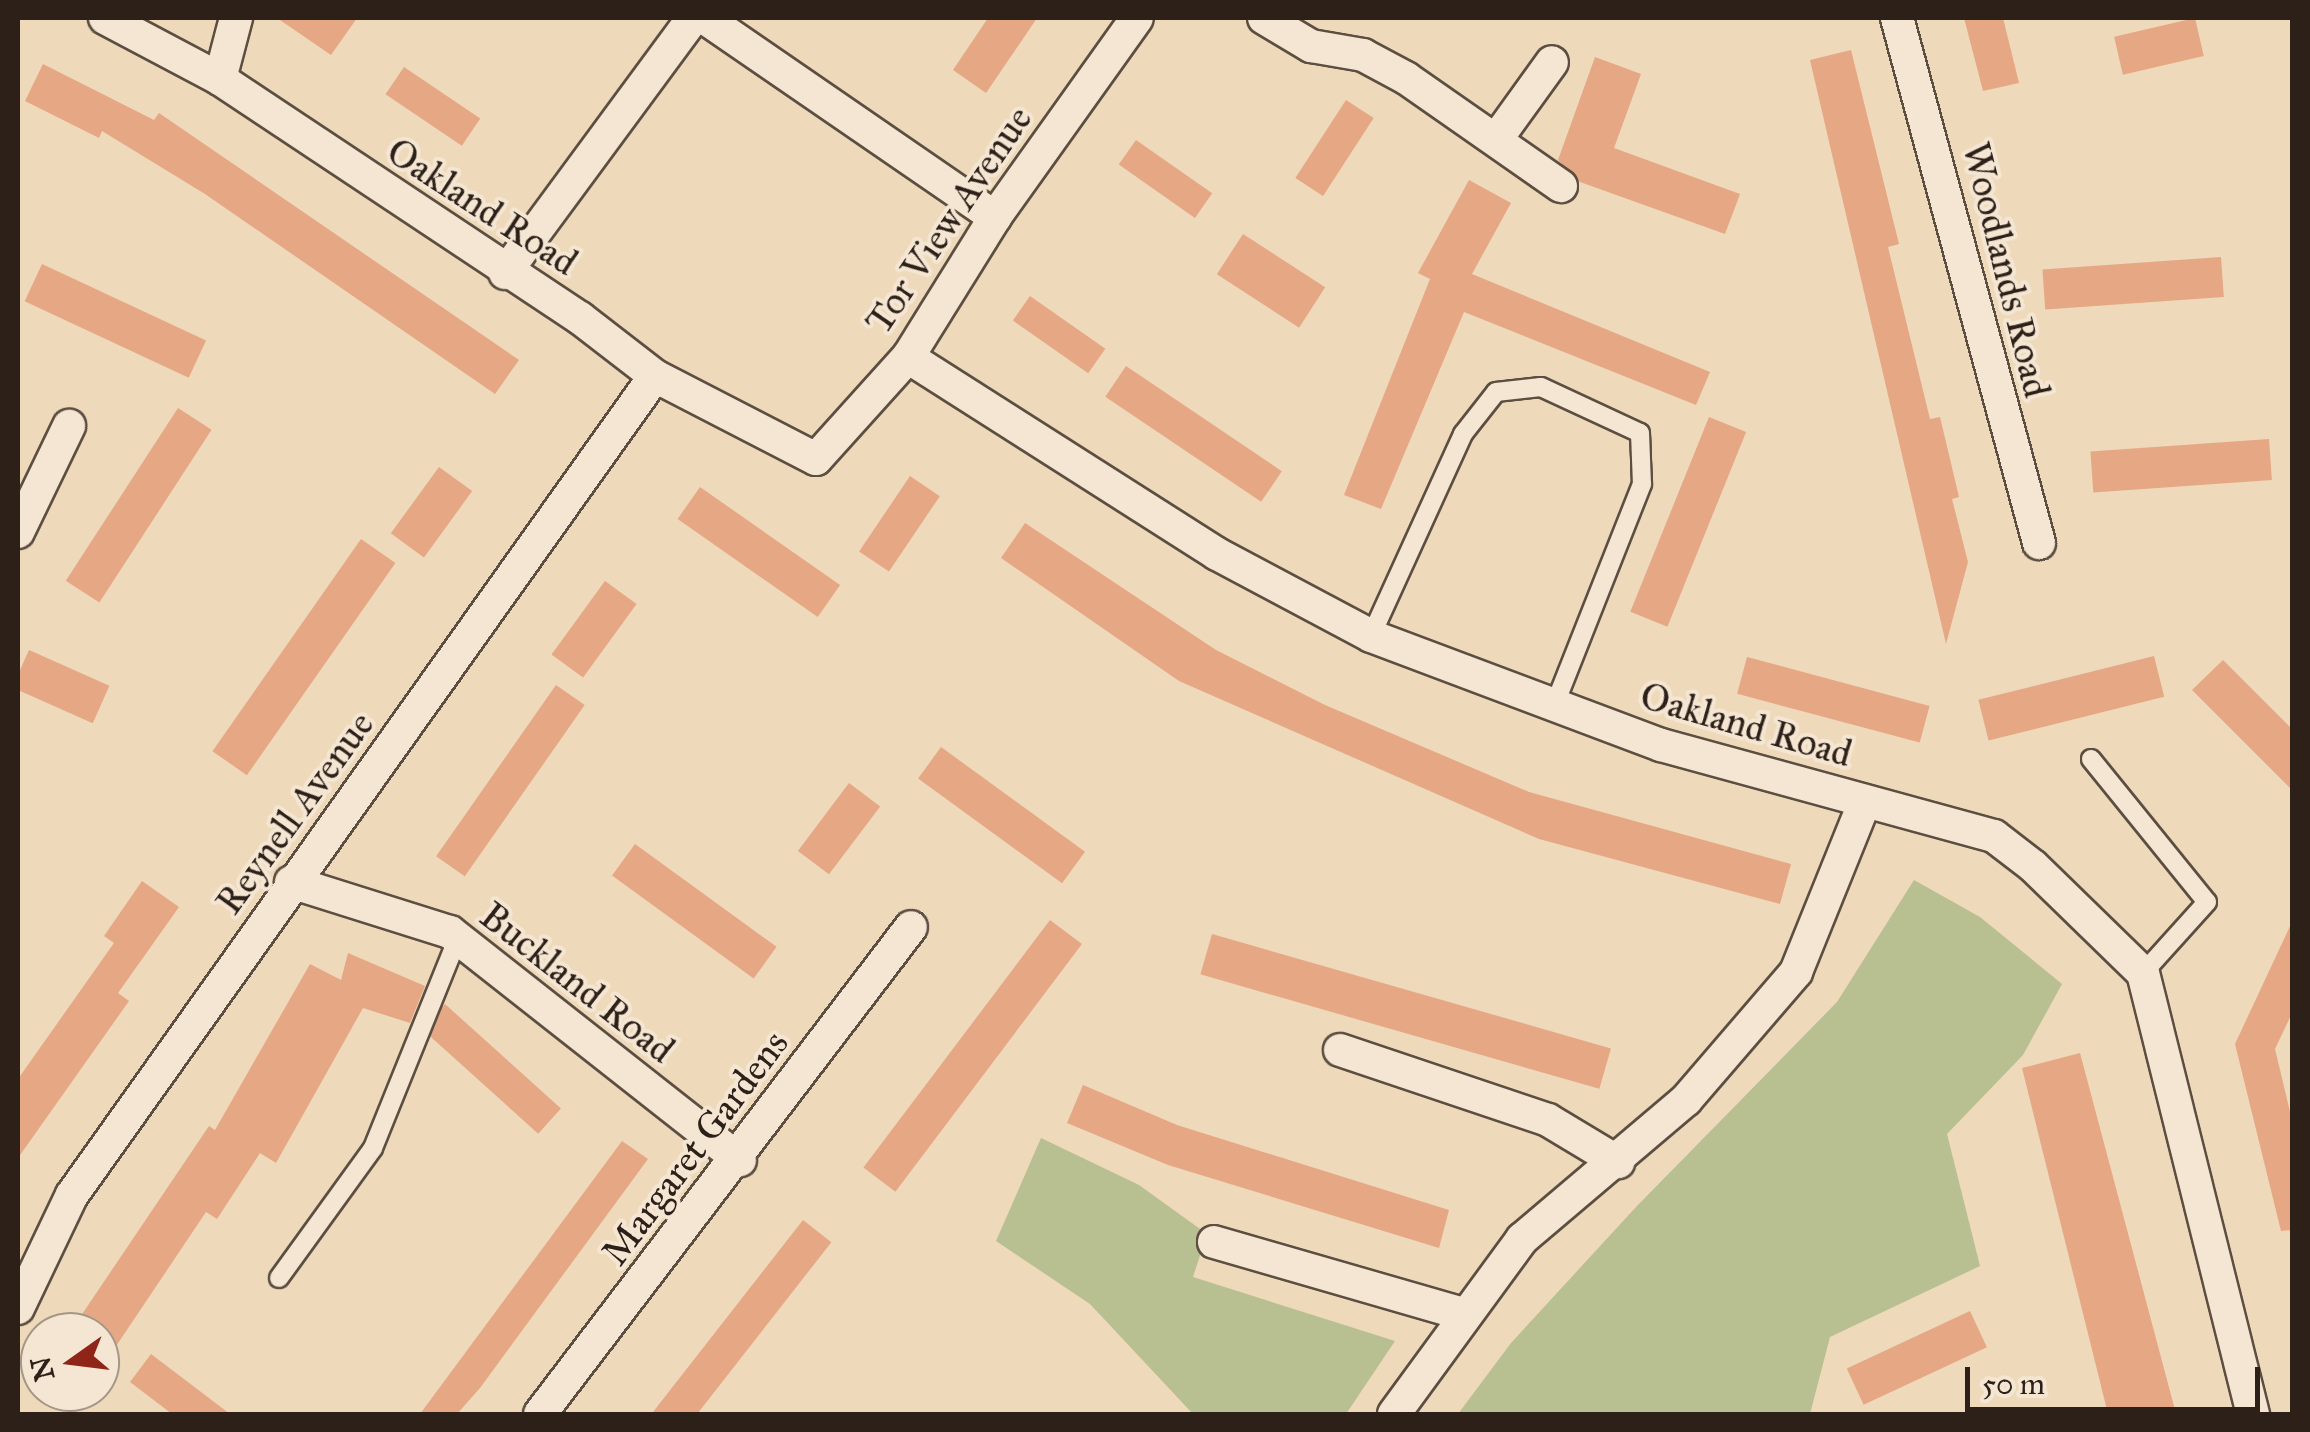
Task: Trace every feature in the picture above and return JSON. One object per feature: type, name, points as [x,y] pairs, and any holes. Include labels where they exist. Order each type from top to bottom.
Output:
[{"type":"street","name":"Oakland Road","points":[[105,18],[220,79],[504,273],[580,318],[655,376],[816,459]]},
{"type":"street","points":[[220,79],[236,18]]},
{"type":"street","points":[[504,273],[694,18]]},
{"type":"street","points":[[705,18],[995,217]]},
{"type":"street","name":"Tor View Avenue","points":[[816,459],[908,357],[995,217],[1137,18]]},
{"type":"street","points":[[1264,18],[1311,46],[1362,55],[1498,136],[1561,186]]},
{"type":"street","name":"Woodlands Road","points":[[1897,18],[2039,543]]},
{"type":"street","points":[[1498,136],[1552,62]]},
{"type":"street","name":"Oakland Road","points":[[908,357],[1217,554],[1371,636],[1553,709],[1994,836],[2142,974]]},
{"type":"street","name":"Reynell Avenue","points":[[18,1308],[72,1196],[291,882],[476,636],[655,376]]},
{"type":"street","points":[[18,532],[69,426]]},
{"type":"street","points":[[1394,1414],[1463,1314],[1522,1238],[1618,1162],[1686,1100],[1796,972],[1865,800]]},
{"type":"street","name":"Buckland Road","points":[[291,882],[458,938],[740,1160]]},
{"type":"street","name":"Margaret Gardens","points":[[540,1414],[740,1160],[910,927]]},
{"type":"street","points":[[2142,974],[2254,1414]]},
{"type":"street","points":[[1340,1050],[1548,1120],[1618,1162]]},
{"type":"street","points":[[1214,1242],[1463,1314]]},
{"type":"lane","points":[[1371,636],[1463,434],[1496,392],[1541,386],[1640,433],[1642,484],[1553,709]]},
{"type":"lane","points":[[2091,759],[2207,902],[2142,974]]},
{"type":"lane","points":[[278,1278],[373,1148],[458,938]]},
{"type":"green space","points":[[1914,880],[1980,917],[2062,984],[2023,1055],[1947,1134],[1980,1266],[1830,1337],[1810,1414],[1458,1414],[1511,1343],[1636,1207],[1837,1002]]},
{"type":"green space","points":[[1041,1138],[1139,1185],[1207,1234],[1193,1277],[1395,1341],[1346,1414],[1193,1414],[1090,1304],[996,1241]]},
{"type":"building","points":[[277,18],[357,18],[331,55]]},
{"type":"building","points":[[988,18],[1037,18],[986,93],[953,70]]},
{"type":"building","points":[[1964,18],[2003,18],[2019,83],[1983,91]]},
{"type":"building","points":[[2195,18],[2204,56],[2123,75],[2114,37]]},
{"type":"building","points":[[1851,50],[1899,244],[1888,247],[1930,419],[1940,417],[1959,497],[1952,499],[1968,562],[1946,644],[1810,60]]},
{"type":"building","points":[[1595,57],[1641,74],[1614,148],[1740,194],[1725,234],[1580,182],[1558,160]]},
{"type":"building","points":[[43,64],[154,120],[159,113],[519,360],[495,394],[205,194],[102,131],[99,138],[25,101]]},
{"type":"building","points":[[404,67],[480,118],[462,146],[386,94]]},
{"type":"building","points":[[1346,100],[1374,118],[1323,196],[1295,178]]},
{"type":"building","points":[[1136,140],[1212,193],[1195,218],[1119,165]]},
{"type":"building","points":[[1469,180],[1511,203],[1472,274],[1710,372],[1696,405],[1464,312],[1381,509],[1344,495],[1430,279],[1418,273]]},
{"type":"building","points":[[1243,234],[1325,287],[1299,328],[1217,274]]},
{"type":"building","points":[[2221,257],[2224,297],[2045,309],[2042,269]]},
{"type":"building","points":[[42,264],[206,340],[189,378],[25,301]]},
{"type":"building","points":[[1030,296],[1105,349],[1088,373],[1013,321]]},
{"type":"building","points":[[1126,366],[1282,471],[1261,502],[1105,397]]},
{"type":"building","points":[[178,408],[212,430],[99,603],[66,581]]},
{"type":"building","points":[[1709,417],[1746,432],[1667,627],[1630,612]]},
{"type":"building","points":[[2269,439],[2272,480],[2093,492],[2090,451]]},
{"type":"building","points":[[439,467],[472,491],[424,557],[391,533]]},
{"type":"building","points":[[910,476],[940,496],[889,572],[859,551]]},
{"type":"building","points":[[700,487],[840,585],[818,617],[678,519]]},
{"type":"building","points":[[1025,523],[1216,650],[1325,705],[1529,792],[1791,864],[1780,904],[1539,839],[1179,681],[1001,558]]},
{"type":"building","points":[[361,539],[395,563],[247,775],[212,751]]},
{"type":"building","points":[[605,581],[637,604],[583,678],[552,655]]},
{"type":"building","points":[[29,650],[109,686],[93,723],[18,690],[18,675]]},
{"type":"building","points":[[2154,656],[2164,697],[1989,741],[1978,700]]},
{"type":"building","points":[[1747,657],[1930,706],[1920,743],[1737,694]]},
{"type":"building","points":[[2223,660],[2292,729],[2292,790],[2192,690]]},
{"type":"building","points":[[556,685],[585,705],[465,876],[436,856]]},
{"type":"building","points":[[941,747],[1085,852],[1062,883],[918,779]]},
{"type":"building","points":[[849,783],[880,806],[829,874],[798,851]]},
{"type":"building","points":[[635,844],[777,947],[754,978],[612,876]]},
{"type":"building","points":[[142,881],[179,907],[118,993],[129,1001],[18,1158],[18,1079],[114,943],[104,936]]},
{"type":"building","points":[[1050,920],[1082,944],[895,1192],[863,1168]]},
{"type":"building","points":[[2292,922],[2292,1013],[2275,1049],[2292,1120],[2292,1230],[2281,1231],[2235,1044]]},
{"type":"building","points":[[1212,934],[1611,1048],[1599,1089],[1200,974]]},
{"type":"building","points":[[348,953],[425,986],[410,1023],[363,1008],[276,1163],[260,1153],[217,1219],[206,1212],[120,1340],[120,1312],[83,1312],[209,1126],[215,1130],[310,964],[341,980]]},
{"type":"building","points":[[445,1004],[561,1108],[538,1134],[422,1029]]},
{"type":"building","points":[[2080,1053],[2175,1410],[2108,1414],[2022,1068]]},
{"type":"building","points":[[1083,1085],[1177,1125],[1449,1210],[1439,1248],[1168,1165],[1067,1123]]},
{"type":"building","points":[[622,1141],[648,1159],[480,1388],[457,1414],[420,1414]]},
{"type":"building","points":[[803,1220],[831,1242],[697,1414],[653,1411]]},
{"type":"building","points":[[1970,1311],[1987,1347],[1864,1405],[1847,1368]]},
{"type":"building","points":[[151,1354],[230,1414],[172,1414],[130,1382]]}]
